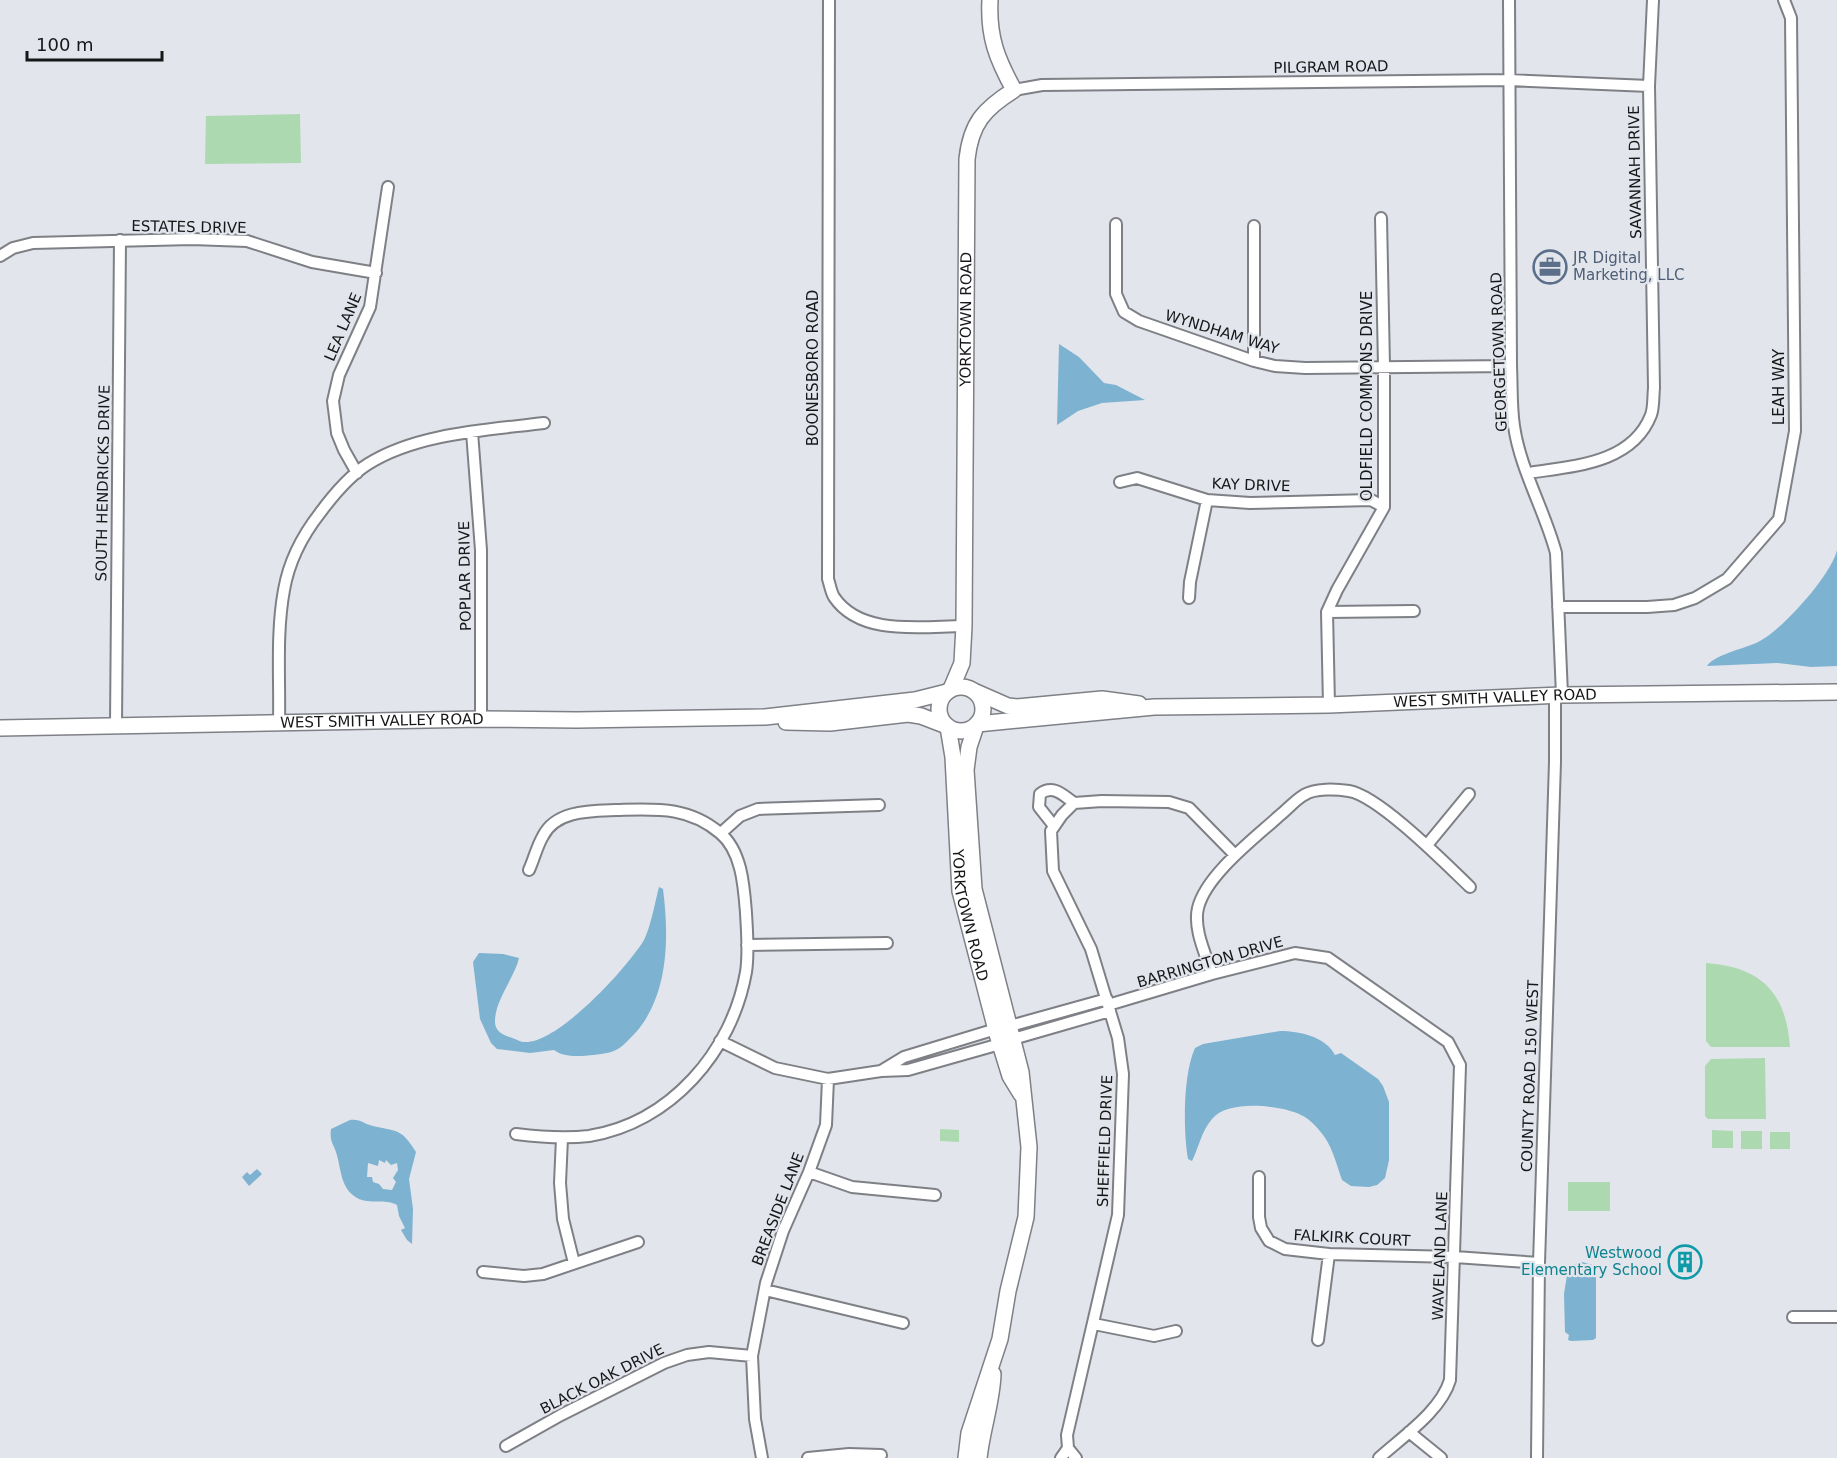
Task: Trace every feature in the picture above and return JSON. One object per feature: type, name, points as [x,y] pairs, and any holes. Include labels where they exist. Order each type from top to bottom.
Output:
[{"type":"main road","points":[[990,0],[992,43],[1014,90]]},
{"type":"main road","name":"YORKTOWN ROAD","points":[[949,691],[962,663],[964,626],[967,159],[970,138],[976,123],[991,105],[1014,90]]},
{"type":"main road","name":"YORKTOWN ROAD","points":[[962,663],[974,691]]},
{"type":"main road","points":[[959,687],[974,691],[982,700],[984,708],[982,717],[976,725],[962,731],[948,727],[942,720],[939,707],[941,699],[949,691],[959,687]]},
{"type":"main road","name":"WEST SMITH VALLEY ROAD","points":[[0,728],[481,719],[765,717],[915,700],[949,691]]},
{"type":"main road","name":"WEST SMITH VALLEY ROAD","points":[[974,691],[1008,706],[1017,707],[1102,699],[1154,707]]},
{"type":"main road","name":"WEST SMITH VALLEY ROAD","points":[[976,725],[1154,707],[1329,705],[1558,695],[1837,692]]},
{"type":"main road","name":"WEST SMITH VALLEY ROAD","points":[[765,717],[784,722],[830,723],[908,714],[921,716],[948,727]]},
{"type":"main road","name":"YORKTOWN ROAD","points":[[976,725],[969,747],[966,771],[974,889],[1005,1035]]},
{"type":"main road","name":"YORKTOWN ROAD","points":[[948,727],[953,757],[960,891],[1005,1035],[1021,1072],[1029,1147],[1026,1217],[993,1362],[991,1402],[981,1436],[979,1458]]},
{"type":"main road","name":"YORKTOWN ROAD","points":[[966,1458],[969,1433],[984,1382],[993,1362]]},
{"type":"street","name":"BOONESBORO ROAD","points":[[829,0],[828,579],[833,595],[844,608],[869,622],[889,626],[964,626]]},
{"type":"street","name":"GEORGETOWN ROAD","points":[[1509,0],[1511,366],[1514,426],[1520,451],[1557,553],[1558,695]]},
{"type":"street","name":"SAVANNAH DRIVE","points":[[1528,473],[1610,457],[1629,446],[1645,427],[1652,413],[1654,388],[1649,86],[1653,0]]},
{"type":"street","name":"LEAH WAY","points":[[1558,607],[1647,607],[1674,605],[1695,598],[1727,579],[1779,519],[1795,431],[1791,18],[1784,0]]},
{"type":"street","name":"PILGRAM ROAD","points":[[1014,90],[1042,85],[1509,80],[1649,86]]},
{"type":"street","name":"LEA LANE","points":[[357,473],[337,433],[333,401],[339,375],[370,307],[388,187]]},
{"type":"street","name":"OLDFIELD COMMONS DRIVE","points":[[1329,705],[1327,612],[1336,590],[1384,507],[1381,218]]},
{"type":"street","name":"WYNDHAM WAY","points":[[1116,224],[1116,294],[1124,312],[1139,321],[1254,361],[1275,366],[1305,368],[1511,366]]},
{"type":"street","points":[[1254,226],[1254,361]]},
{"type":"street","name":"ESTATES DRIVE","points":[[0,256],[13,248],[33,243],[192,239],[247,242],[312,262],[376,273]]},
{"type":"street","name":"SOUTH HENDRICKS DRIVE","points":[[116,725],[120,240]]},
{"type":"street","points":[[279,722],[281,607],[287,574],[293,556],[305,534],[333,496],[367,465],[396,450],[471,432],[544,423]]},
{"type":"street","name":"POPLAR DRIVE","points":[[471,432],[481,550],[481,719]]},
{"type":"street","name":"KAY DRIVE","points":[[1120,482],[1137,478],[1207,500],[1250,503],[1371,500],[1384,507]]},
{"type":"street","points":[[1189,598],[1190,582],[1207,500]]},
{"type":"street","points":[[1327,612],[1414,610]]},
{"type":"street","name":"COUNTY ROAD 150 WEST","points":[[1537,1458],[1539,1263],[1558,695]]},
{"type":"street","points":[[1074,803],[1052,828],[1039,807],[1040,794],[1054,789],[1074,803],[1143,801],[1176,803],[1195,814],[1235,855]]},
{"type":"street","points":[[1212,974],[1199,932],[1198,909],[1205,891],[1235,855],[1305,794],[1327,790],[1350,791],[1366,797],[1427,845],[1470,887]]},
{"type":"street","points":[[1427,845],[1469,794]]},
{"type":"street","points":[[721,833],[740,816],[758,809],[879,805]]},
{"type":"street","points":[[516,1134],[562,1138],[589,1136],[613,1130],[657,1110],[682,1091],[706,1063],[720,1041],[738,1003],[746,971],[745,892],[738,859],[721,833],[700,819],[675,811],[623,810],[575,813],[559,820],[547,830],[529,870]]},
{"type":"street","name":"SHEFFIELD DRIVE","points":[[1052,828],[1053,871],[1090,949],[1120,1046],[1123,1074],[1118,1215],[1070,1421],[1067,1435],[1068,1448]]},
{"type":"street","points":[[747,945],[887,943]]},
{"type":"street","name":"BARRINGTON DRIVE","points":[[828,1079],[881,1071],[904,1057],[1005,1035],[1212,974],[1295,953],[1328,958],[1448,1042],[1460,1065]]},
{"type":"street","points":[[720,1041],[774,1068],[828,1079]]},
{"type":"street","name":"WAVELAND LANE","points":[[1379,1458],[1409,1432],[1441,1399],[1450,1380],[1460,1065]]},
{"type":"street","name":"BREASIDE LANE","points":[[762,1458],[755,1419],[752,1356],[765,1290],[783,1231],[809,1172],[826,1125],[828,1079]]},
{"type":"street","points":[[562,1138],[560,1183],[563,1219],[574,1263]]},
{"type":"street","points":[[809,1172],[852,1187],[935,1195]]},
{"type":"street","name":"FALKIRK COURT","points":[[1259,1177],[1259,1217],[1263,1233],[1269,1241],[1285,1249],[1329,1254],[1455,1257],[1539,1263]]},
{"type":"street","points":[[483,1272],[524,1276],[543,1274],[638,1242]]},
{"type":"street","points":[[1318,1340],[1329,1254]]},
{"type":"street","points":[[765,1290],[903,1323]]},
{"type":"street","points":[[1793,1317],[1837,1317]]},
{"type":"street","points":[[1094,1324],[1154,1336],[1176,1331]]},
{"type":"street","name":"BLACK OAK DRIVE","points":[[506,1446],[561,1415],[664,1363],[687,1355],[709,1352],[752,1356]]},
{"type":"street","points":[[1409,1432],[1441,1458]]},
{"type":"street","points":[[1061,1458],[1068,1448],[1076,1458]]},
{"type":"street","points":[[808,1458],[849,1454],[880,1455]]},
{"type":"green space","points":[[300,114],[301,163],[205,164],[206,116]]},
{"type":"green space","points":[[1706,963],[1742,970],[1767,986],[1783,1011],[1790,1047],[1711,1047],[1706,1041]]},
{"type":"green space","points":[[1765,1058],[1766,1119],[1708,1119],[1705,1116],[1705,1066],[1711,1059]]},
{"type":"green space","points":[[940,1129],[959,1130],[959,1142],[940,1141]]},
{"type":"green space","points":[[1712,1130],[1733,1131],[1733,1148],[1712,1148]]},
{"type":"green space","points":[[1741,1131],[1762,1131],[1762,1149],[1741,1149]]},
{"type":"green space","points":[[1770,1132],[1790,1132],[1790,1149],[1770,1149]]},
{"type":"green space","points":[[1568,1182],[1610,1182],[1610,1211],[1568,1211]]},
{"type":"water","points":[[1059,344],[1079,357],[1104,383],[1116,385],[1145,400],[1102,403],[1078,411],[1057,425]]},
{"type":"water","points":[[1837,550],[1837,666],[1811,667],[1777,663],[1707,666],[1723,655],[1754,644],[1770,635],[1817,586]]},
{"type":"water","points":[[659,887],[663,889],[666,926],[661,982],[648,1016],[625,1044],[608,1053],[578,1056],[558,1053],[554,1050],[530,1053],[497,1049],[491,1043],[480,1019],[473,962],[479,953],[503,954],[519,958],[501,998],[495,1023],[497,1030],[502,1034],[522,1042],[538,1040],[572,1018],[590,1002],[636,952],[644,940],[651,921]]},
{"type":"water","points":[[1280,1031],[1296,1032],[1319,1039],[1335,1055],[1341,1053],[1378,1079],[1383,1086],[1389,1102],[1389,1160],[1385,1178],[1377,1185],[1351,1186],[1342,1180],[1330,1147],[1313,1123],[1292,1111],[1268,1107],[1242,1106],[1220,1113],[1205,1129],[1192,1161],[1188,1159],[1185,1102],[1188,1072],[1195,1048],[1203,1044]]},
{"type":"water","points":[[350,1120],[357,1120],[398,1132],[411,1144],[416,1152],[409,1179],[413,1209],[412,1244],[401,1230],[405,1228],[397,1205],[362,1200],[347,1188],[343,1182],[337,1154],[331,1141],[331,1129]],"holes":[[[379,1160],[385,1163],[386,1160],[391,1165],[397,1163],[398,1170],[393,1178],[396,1182],[392,1190],[383,1189],[379,1184],[373,1182],[372,1177],[367,1177],[368,1163],[378,1166]]]},
{"type":"water","points":[[257,1169],[262,1174],[249,1186],[242,1177],[247,1172],[250,1175]]},
{"type":"water","points":[[1582,1262],[1596,1266],[1596,1338],[1571,1341],[1568,1340],[1569,1335],[1565,1332],[1564,1294],[1569,1266]]},
{"type":"place","name":"JR Digital Marketing, LLC","points":[[1550,267]]},
{"type":"place","name":"Westwood Elementary School","points":[[1685,1262]]}]
